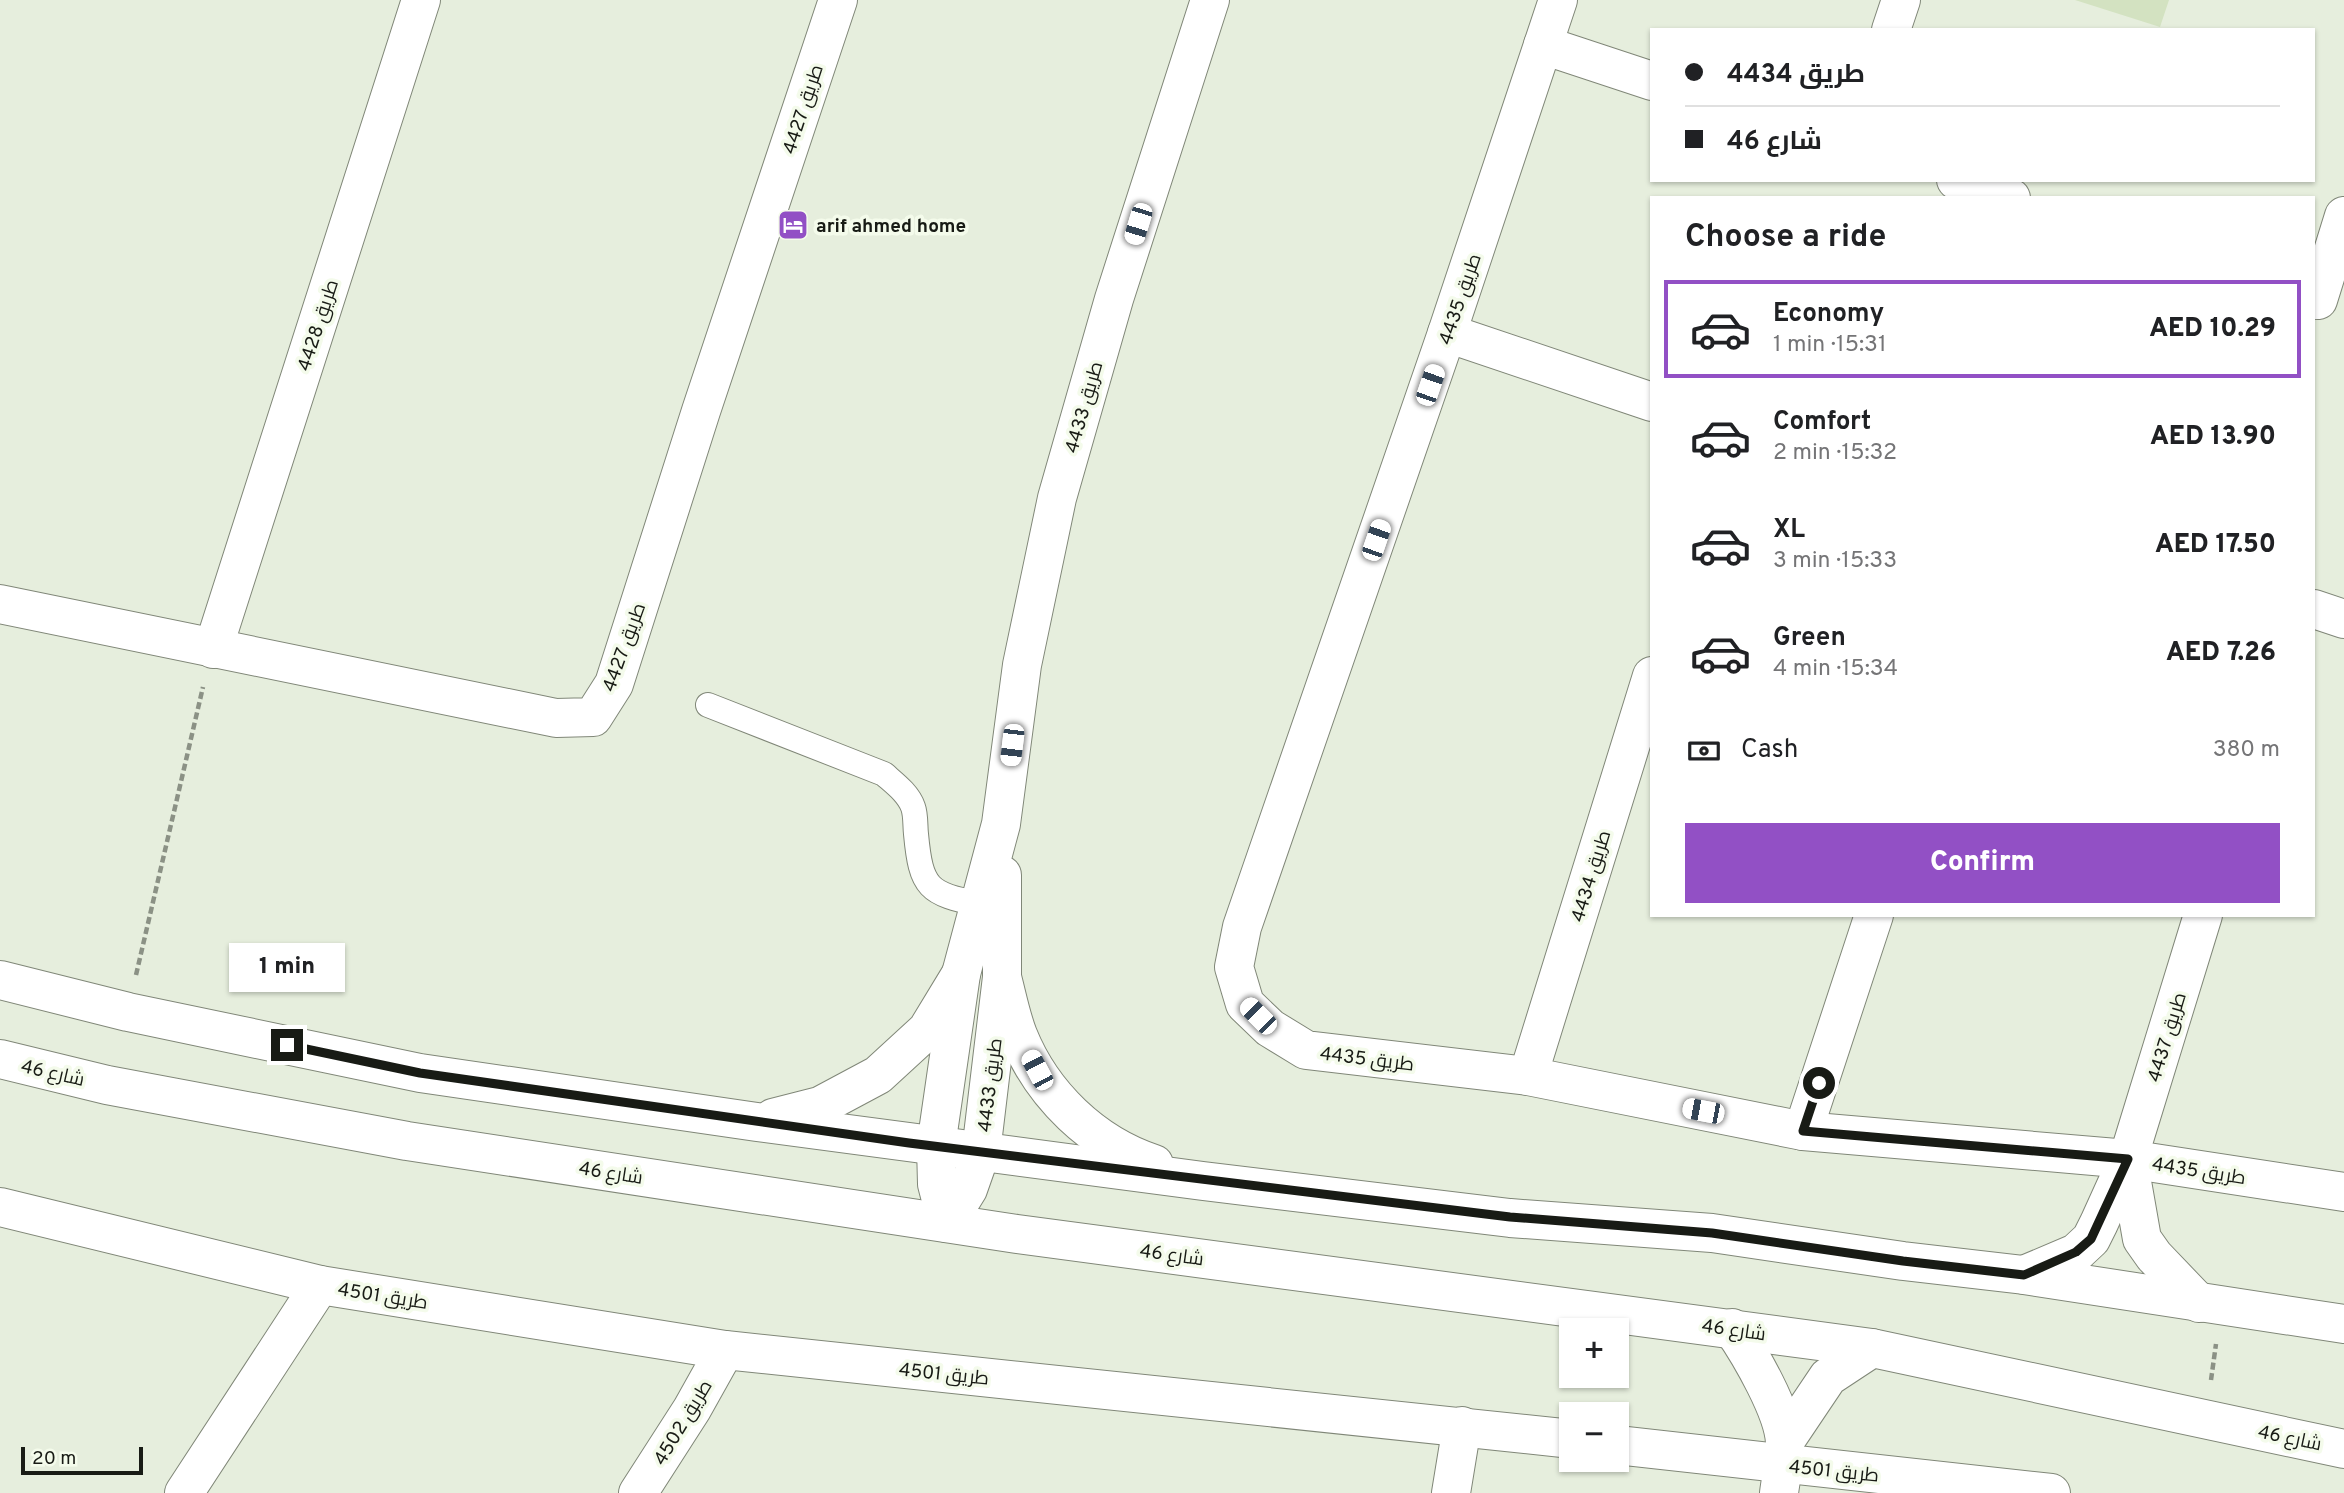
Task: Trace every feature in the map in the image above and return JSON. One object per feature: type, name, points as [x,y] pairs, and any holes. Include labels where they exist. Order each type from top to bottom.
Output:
[{"type":"street","name":"طريق 4428","points":[[213,649],[421,0]]},
{"type":"street","name":"طريق 4427","points":[[0,604],[556,718],[593,717],[614,684],[701,411],[838,0]]},
{"type":"street","name":"طريق 4433","points":[[947,1223],[968,1189],[981,1152],[1002,977],[1002,824],[1022,665],[1057,498],[1114,299],[1210,0]]},
{"type":"street","name":"طريق 4435","points":[[1558,0],[1447,333],[1242,927],[1234,967],[1245,1004],[1270,1028],[1306,1050],[1528,1076],[1803,1131],[2128,1159],[2344,1192]]},
{"type":"street","points":[[1892,28],[1900,0]]},
{"type":"street","points":[[1543,46],[1650,80]]},
{"type":"street","points":[[1962,182],[2005,196]]},
{"type":"street","points":[[2325,302],[2344,216]]},
{"type":"street","points":[[1447,333],[1650,401]]},
{"type":"street","points":[[2315,609],[2344,619]]},
{"type":"street","name":"طريق 4434","points":[[1528,1076],[1650,682]]},
{"type":"street","name":"طريق 4433","points":[[947,1223],[937,1184],[936,1146],[961,974],[1002,824]]},
{"type":"street","points":[[1803,1131],[1873,917]]},
{"type":"street","name":"طريق 4437","points":[[2024,1275],[2076,1252],[2091,1239],[2128,1159],[2202,917]]},
{"type":"street","points":[[757,1122],[820,1106],[878,1074],[927,1030],[961,974]]},
{"type":"street","points":[[1002,977],[1018,1035],[1046,1088],[1089,1131],[1142,1160],[1203,1181]]},
{"type":"street","points":[[0,980],[128,1012],[420,1073],[757,1122],[1203,1181],[1510,1217],[1712,1233],[1903,1261],[2024,1275],[2344,1324]]},
{"type":"street","name":"شارع 46","points":[[0,1059],[107,1085],[407,1141],[947,1223],[1872,1348],[2344,1448]]},
{"type":"street","name":"طريق 4437","points":[[2128,1159],[2142,1239],[2154,1256],[2210,1304]]},
{"type":"street","name":"طريق 4501","points":[[0,1207],[320,1285],[724,1350],[1559,1437]]},
{"type":"street","name":"طريق 4501","points":[[184,1493],[320,1285]]},
{"type":"street","points":[[1732,1328],[1751,1356],[1774,1404],[1782,1466]]},
{"type":"street","points":[[1782,1466],[1828,1377],[1872,1348]]},
{"type":"street","name":"طريق 4502","points":[[638,1493],[692,1409],[724,1350]]},
{"type":"street","points":[[1451,1493],[1462,1426]]},
{"type":"street","name":"طريق 4501","points":[[1629,1447],[1782,1466],[2051,1493]]},
{"type":"lane","points":[[708,705],[884,774],[896,784],[913,807],[922,874],[928,884],[950,898],[981,904]]},
{"type":"path","points":[[128,1012],[213,649]]},
{"type":"path","points":[[2205,1419],[2210,1304]]},
{"type":"green space","points":[[2075,0],[2169,0],[2160,27]]},
{"type":"place","name":"arif ahmed home","points":[[793,225]]},
{"type":"route","points":[[287,1045],[420,1073],[909,1143],[1510,1217],[1712,1233],[1903,1261],[2024,1275],[2076,1252],[2091,1239],[2128,1159],[1803,1131],[1819,1083]]}]
